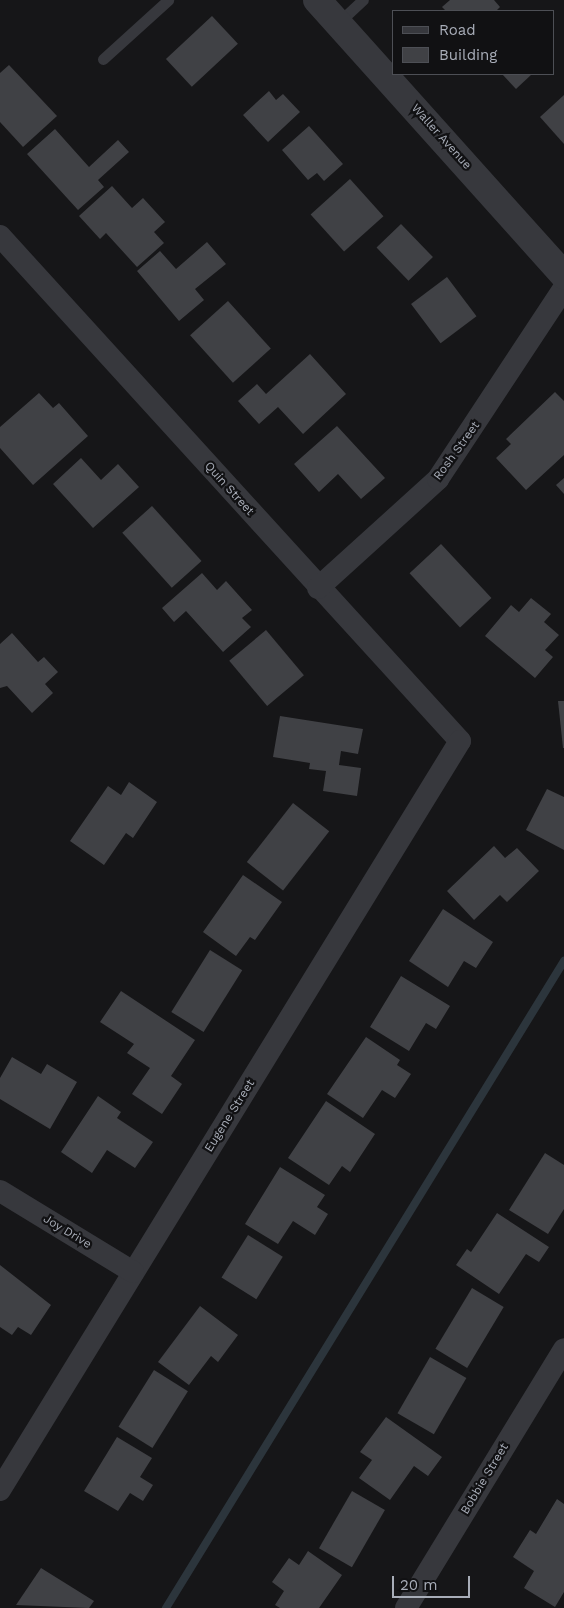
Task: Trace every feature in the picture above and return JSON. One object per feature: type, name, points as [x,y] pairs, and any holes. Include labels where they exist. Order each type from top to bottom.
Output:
[{"type":"street","name":"Waller Avenue","points":[[318,0],[564,274]]},
{"type":"street","name":"Quin Street","points":[[0,236],[460,742]]},
{"type":"street","name":"Rosh Street","points":[[318,588],[438,479],[564,288]]},
{"type":"street","name":"Eugene Street","points":[[0,1490],[460,742]]},
{"type":"street","name":"Joy Drive","points":[[0,1192],[133,1272]]},
{"type":"street","name":"Bobbie Street","points":[[406,1608],[563,1354]]},
{"type":"lane","points":[[102,59],[168,0]]},
{"type":"lane","points":[[338,23],[363,0]]},
{"type":"building","points":[[450,0],[494,0],[500,7],[497,10],[445,10],[442,7]]},
{"type":"building","points":[[212,16],[238,44],[192,87],[166,59]]},
{"type":"building","points":[[9,65],[57,116],[23,147],[0,122],[0,73]]},
{"type":"building","points":[[503,75],[531,75],[516,89]]},
{"type":"building","points":[[269,91],[276,100],[283,94],[300,112],[268,142],[243,115]]},
{"type":"building","points":[[564,95],[564,144],[540,117]]},
{"type":"building","points":[[309,126],[343,164],[324,181],[317,173],[308,180],[282,150]]},
{"type":"building","points":[[55,129],[89,167],[118,140],[129,152],[98,180],[104,187],[78,210],[27,154]]},
{"type":"building","points":[[350,179],[383,216],[344,252],[311,214]]},
{"type":"building","points":[[112,186],[132,208],[143,198],[165,222],[154,232],[164,243],[137,267],[106,233],[100,239],[79,216]]},
{"type":"building","points":[[401,224],[433,257],[408,281],[377,248]]},
{"type":"building","points":[[207,242],[226,264],[195,289],[204,300],[179,321],[137,271],[160,251],[176,269]]},
{"type":"building","points":[[447,277],[476,316],[441,343],[411,304]]},
{"type":"building","points":[[228,301],[271,349],[233,383],[190,335]]},
{"type":"building","points":[[310,354],[346,394],[303,434],[278,407],[259,424],[238,401],[257,384],[266,394]]},
{"type":"building","points":[[555,392],[564,401],[564,455],[526,490],[496,458],[511,444],[506,439]]},
{"type":"building","points":[[39,393],[53,408],[59,403],[88,436],[33,485],[0,448],[0,427]]},
{"type":"building","points":[[337,426],[385,478],[361,499],[338,474],[319,492],[294,464]]},
{"type":"building","points":[[81,458],[101,480],[118,464],[139,487],[93,528],[53,484]]},
{"type":"building","points":[[564,478],[564,494],[556,485]]},
{"type":"building","points":[[152,506],[202,561],[172,588],[122,533]]},
{"type":"building","points":[[441,544],[491,598],[460,627],[410,573]]},
{"type":"building","points":[[202,573],[217,590],[226,581],[252,610],[242,618],[251,627],[223,652],[186,611],[174,622],[162,608]]},
{"type":"building","points":[[531,598],[551,614],[544,622],[559,635],[545,650],[553,657],[535,678],[485,636],[511,605],[519,612]]},
{"type":"building","points":[[266,630],[304,675],[267,706],[229,661]]},
{"type":"building","points":[[12,633],[38,662],[44,657],[58,672],[45,684],[53,693],[32,713],[7,686],[0,688],[0,644]]},
{"type":"building","points":[[558,701],[564,701],[564,748],[563,748]]},
{"type":"building","points":[[280,716],[363,729],[358,754],[341,751],[339,765],[361,768],[357,796],[323,791],[326,771],[309,769],[310,763],[273,757]]},
{"type":"building","points":[[129,782],[157,802],[133,838],[126,833],[104,865],[70,841],[108,786],[121,795]]},
{"type":"building","points":[[547,789],[564,797],[564,850],[526,830]]},
{"type":"building","points":[[293,803],[329,831],[283,890],[247,862]]},
{"type":"building","points":[[494,846],[505,858],[517,848],[539,871],[507,902],[500,895],[474,920],[447,891]]},
{"type":"building","points":[[243,875],[282,902],[255,940],[250,937],[236,956],[203,932]]},
{"type":"building","points":[[443,909],[493,942],[476,968],[464,961],[448,987],[409,961]]},
{"type":"building","points":[[210,950],[242,970],[204,1032],[171,1012]]},
{"type":"building","points":[[401,976],[450,1006],[436,1029],[426,1023],[409,1051],[370,1027]]},
{"type":"building","points":[[121,991],[195,1040],[171,1076],[182,1084],[162,1114],[132,1094],[150,1068],[127,1053],[134,1044],[100,1022]]},
{"type":"building","points":[[366,1037],[400,1060],[397,1065],[411,1074],[395,1098],[382,1090],[363,1118],[327,1094]]},
{"type":"building","points":[[12,1057],[41,1074],[47,1064],[77,1082],[50,1129],[0,1099],[0,1078]]},
{"type":"building","points":[[98,1096],[121,1112],[117,1118],[153,1142],[135,1168],[107,1150],[92,1173],[61,1152]]},
{"type":"building","points":[[326,1101],[375,1134],[350,1172],[342,1166],[329,1185],[288,1158]]},
{"type":"building","points":[[545,1153],[564,1165],[564,1209],[548,1234],[509,1210]]},
{"type":"building","points":[[280,1167],[325,1195],[317,1207],[328,1214],[315,1235],[293,1221],[278,1244],[245,1224]]},
{"type":"building","points":[[497,1213],[549,1247],[539,1262],[526,1254],[499,1294],[456,1265],[467,1249],[471,1252]]},
{"type":"building","points":[[248,1235],[283,1257],[256,1299],[222,1277]]},
{"type":"building","points":[[0,1265],[51,1305],[31,1335],[18,1327],[12,1335],[0,1327]]},
{"type":"building","points":[[472,1288],[504,1307],[467,1368],[435,1349]]},
{"type":"building","points":[[200,1306],[238,1335],[218,1362],[211,1356],[189,1385],[158,1362]]},
{"type":"building","points":[[430,1357],[466,1378],[434,1434],[398,1413]]},
{"type":"building","points":[[154,1370],[188,1391],[152,1448],[118,1427]]},
{"type":"building","points":[[386,1417],[442,1457],[428,1476],[414,1466],[390,1500],[359,1478],[372,1460],[360,1452]]},
{"type":"building","points":[[117,1437],[152,1458],[140,1477],[153,1485],[143,1501],[130,1493],[118,1511],[84,1491]]},
{"type":"building","points":[[352,1491],[385,1510],[352,1567],[319,1548]]},
{"type":"building","points":[[557,1499],[564,1504],[564,1592],[555,1607],[524,1588],[534,1571],[513,1557],[530,1530],[536,1534]]},
{"type":"building","points":[[308,1551],[342,1575],[319,1608],[280,1608],[275,1605],[284,1591],[272,1582],[289,1558],[299,1565]]},
{"type":"building","points":[[41,1568],[94,1601],[89,1608],[16,1605]]},
{"type":"waterway","points":[[166,1608],[564,961]]}]
